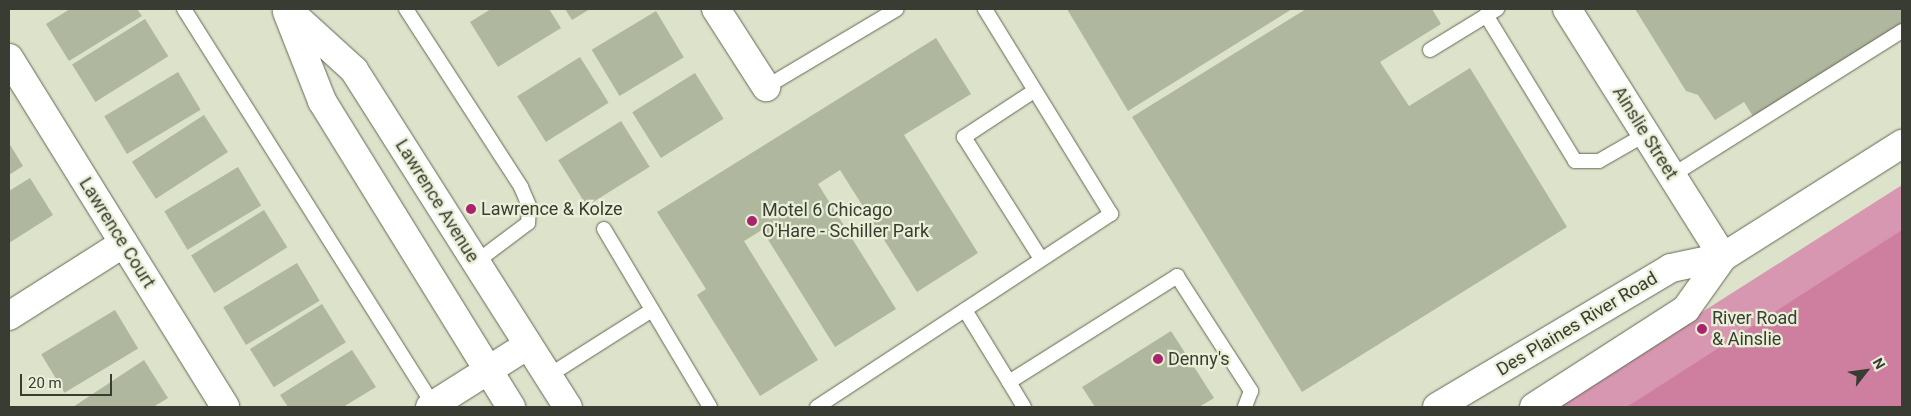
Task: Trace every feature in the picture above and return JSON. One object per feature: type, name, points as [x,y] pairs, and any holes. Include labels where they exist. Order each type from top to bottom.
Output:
[{"type":"main road","name":"Lawrence Avenue","points":[[286,9],[354,70],[568,407]]},
{"type":"main road","name":"Lawrence Avenue","points":[[286,9],[322,101],[511,407]]},
{"type":"main road","points":[[716,9],[766,87]]},
{"type":"main road","name":"Ainslie Street","points":[[1567,9],[1723,257]]},
{"type":"main road","name":"Lawrence Court","points":[[9,58],[225,407]]},
{"type":"main road","name":"Des Plaines River Road","points":[[1437,407],[1672,268],[1723,257],[1902,144]]},
{"type":"main road","points":[[9,316],[124,243]]},
{"type":"main road","name":"Des Plaines River Road","points":[[1534,407],[1686,309],[1723,257]]},
{"type":"main road","points":[[432,406],[528,345]]},
{"type":"lane","points":[[184,9],[432,406]]},
{"type":"lane","points":[[406,9],[521,187],[529,206],[528,223],[476,262]]},
{"type":"lane","points":[[766,87],[897,9]]},
{"type":"lane","points":[[817,407],[1111,214],[985,9]]},
{"type":"lane","points":[[1430,50],[1491,12],[1575,161],[1599,161],[1646,134]]},
{"type":"lane","points":[[1672,176],[1902,31]]},
{"type":"lane","points":[[1034,91],[964,137],[1042,259]]},
{"type":"lane","points":[[604,229],[710,407]]},
{"type":"lane","points":[[1009,382],[1177,276],[1251,391],[1245,407]]},
{"type":"lane","points":[[548,376],[652,310]]},
{"type":"lane","points":[[965,310],[1024,407]]},
{"type":"shaded area","points":[[1902,185],[1902,407],[1553,407]]},
{"type":"shaded area","points":[[1902,230],[1902,407],[1626,407],[1633,403]]},
{"type":"building","points":[[70,9],[137,9],[142,16],[69,61],[46,24]]},
{"type":"building","points":[[491,9],[549,9],[561,28],[498,67],[470,22]]},
{"type":"building","points":[[565,9],[590,9],[572,20]]},
{"type":"building","points":[[1067,9],[1292,9],[1128,111]]},
{"type":"building","points":[[1306,9],[1432,9],[1441,24],[1380,62],[1409,106],[1470,68],[1567,227],[1302,392],[1132,117]]},
{"type":"building","points":[[1635,9],[1902,9],[1902,23],[1754,118],[1744,102],[1715,120],[1698,95],[1686,91]]},
{"type":"building","points":[[656,11],[684,57],[620,96],[592,50]]},
{"type":"building","points":[[145,19],[168,56],[95,102],[72,65]]},
{"type":"building","name":"Motel 6 Chicago O'Hare - Schiller Park","points":[[936,38],[971,94],[904,135],[978,253],[917,292],[840,170],[818,184],[896,309],[835,347],[762,230],[744,241],[818,360],[760,396],[697,295],[706,289],[657,212]]},
{"type":"building","points":[[580,57],[609,103],[546,142],[517,96]]},
{"type":"building","points":[[178,72],[201,110],[127,154],[104,116]]},
{"type":"building","points":[[695,73],[724,119],[661,158],[632,112]]},
{"type":"building","points":[[204,115],[228,152],[156,199],[132,162]]},
{"type":"building","points":[[621,121],[650,167],[587,206],[558,160]]},
{"type":"building","points":[[9,143],[23,166],[9,175]]},
{"type":"building","points":[[238,167],[261,206],[187,250],[164,211]]},
{"type":"building","points":[[30,178],[53,215],[9,243],[9,191]]},
{"type":"building","points":[[264,210],[287,247],[214,293],[191,256]]},
{"type":"building","points":[[297,263],[320,301],[246,345],[223,307]]},
{"type":"building","points":[[322,304],[346,342],[274,387],[250,349]]},
{"type":"building","points":[[115,310],[138,349],[64,393],[41,354]]},
{"type":"building","name":"Denny's","points":[[1171,331],[1214,398],[1199,407],[1095,407],[1082,387]]},
{"type":"building","points":[[352,350],[376,387],[343,407],[288,407],[280,395]]},
{"type":"building","points":[[144,360],[168,398],[153,407],[73,407]]},
{"type":"place","name":"Lawrence & Kolze","points":[[471,209]]},
{"type":"place","name":"Motel 6 Chicago O'Hare - Schiller Park","points":[[752,221]]},
{"type":"place","name":"River Road & Ainslie","points":[[1702,329]]},
{"type":"place","name":"Denny's","points":[[1158,359]]}]
